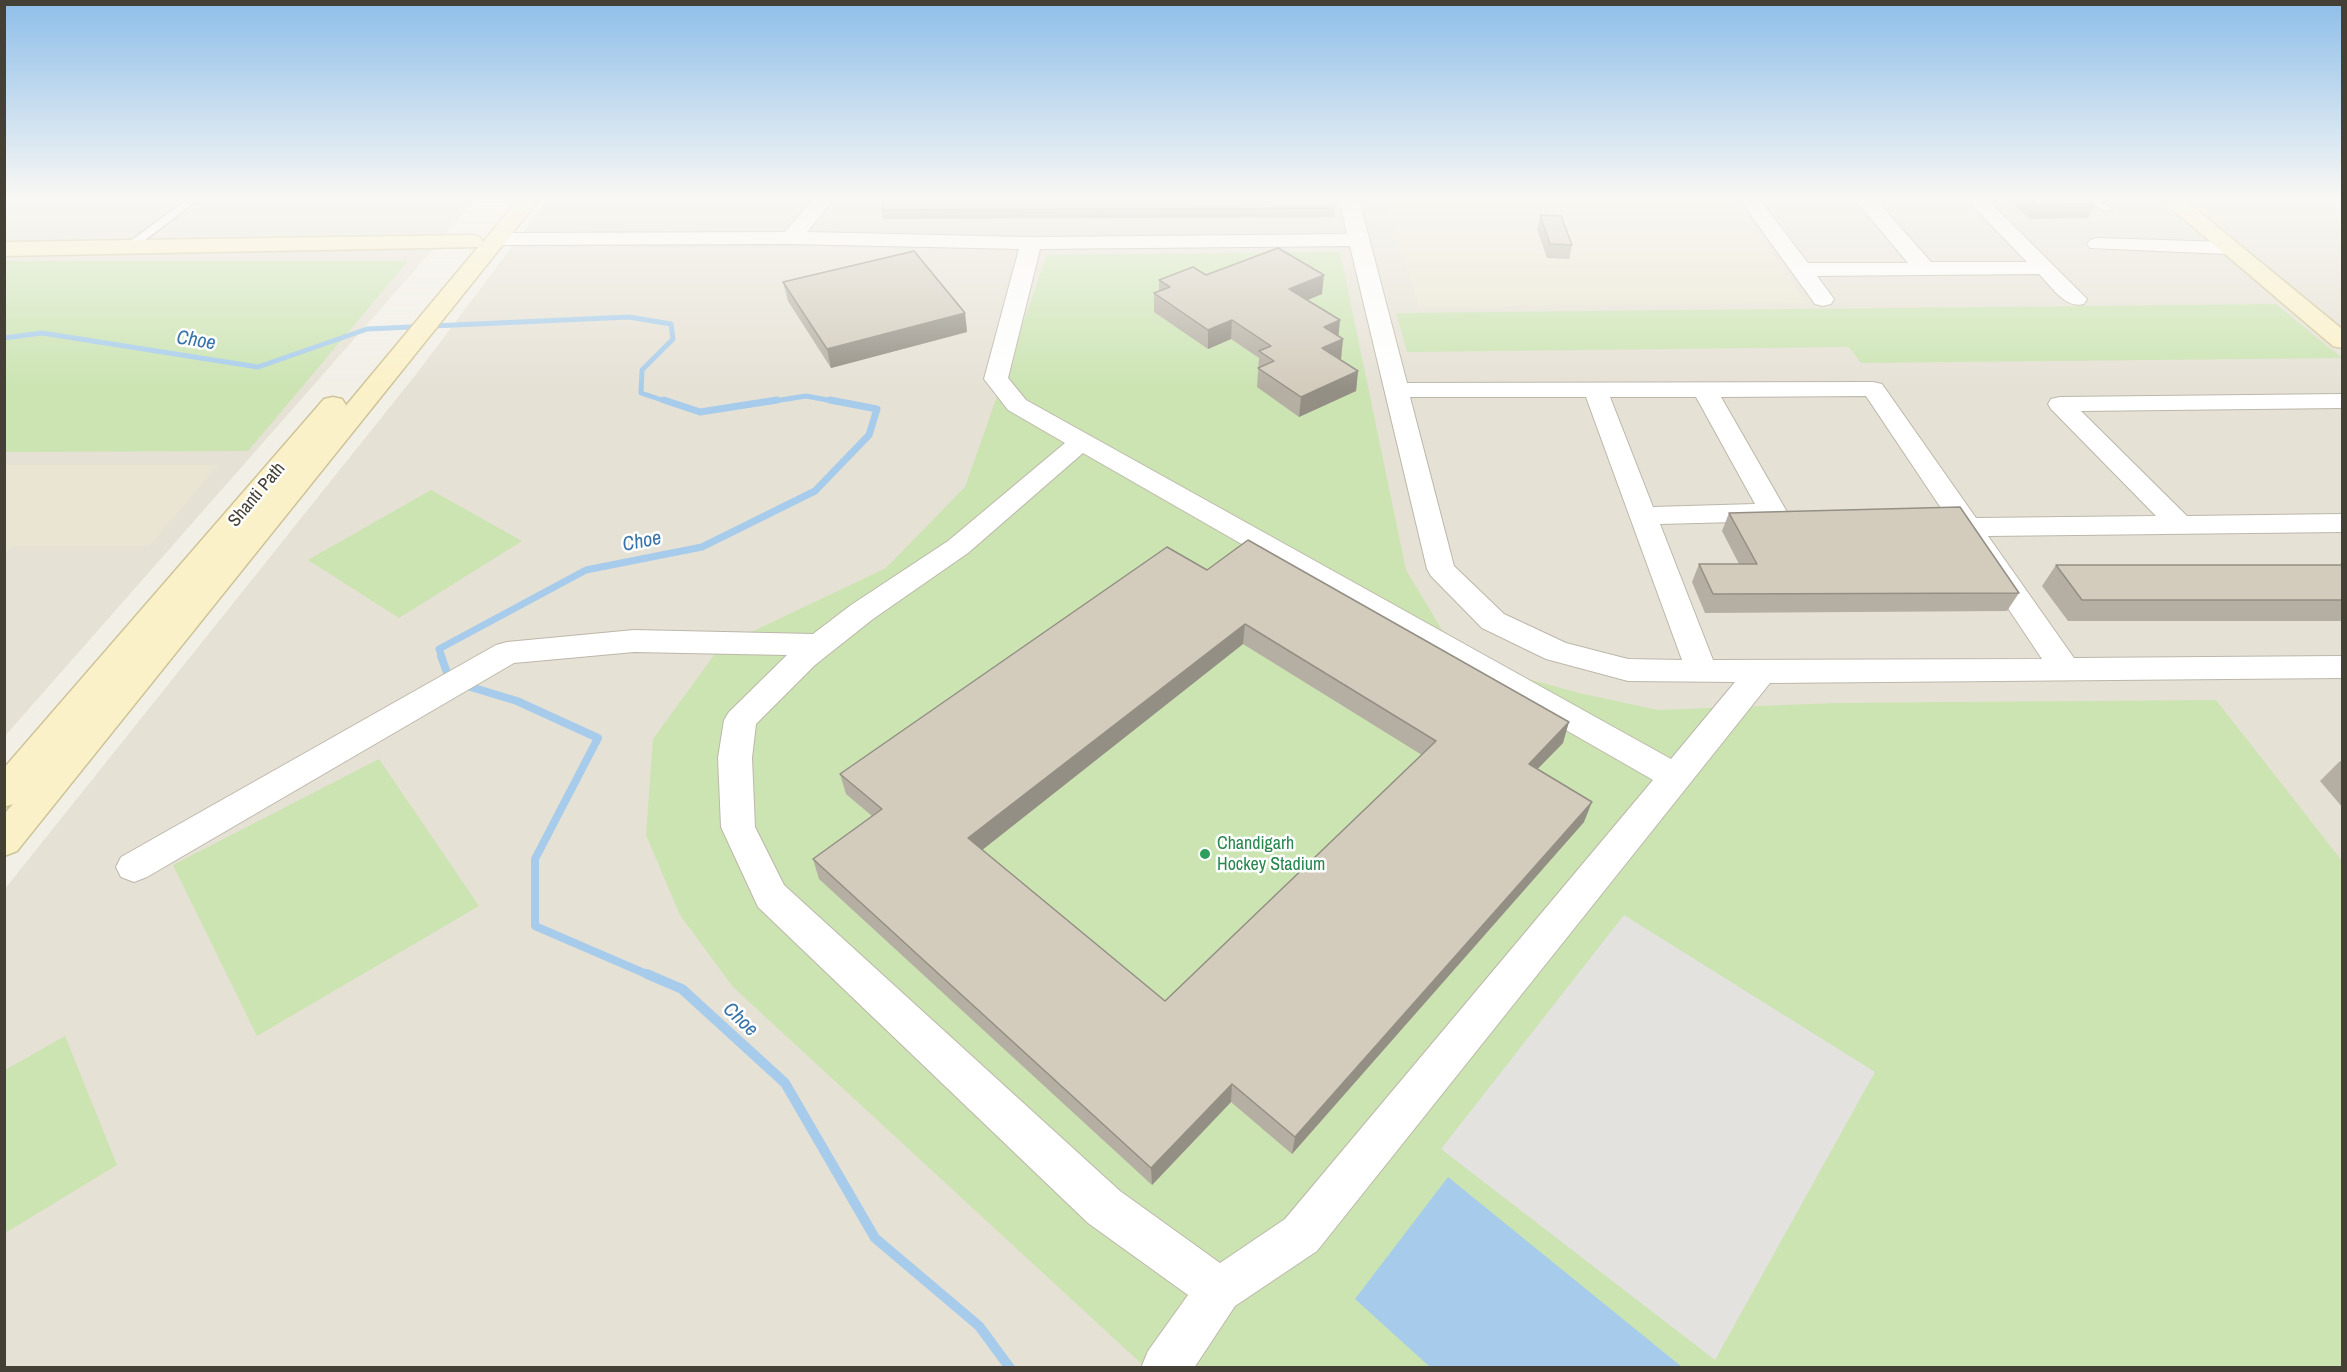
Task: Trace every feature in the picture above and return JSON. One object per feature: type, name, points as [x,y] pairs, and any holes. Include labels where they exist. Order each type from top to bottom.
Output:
[{"type":"main road","name":"Shanti Path","points":[[4,841],[372,374],[421,299],[456,260]]},
{"type":"main road","points":[[372,374],[448,300],[481,260]]},
{"type":"main road","points":[[2242,260],[2343,341]]},
{"type":"main road","name":"Shanti Path","points":[[4,793],[372,374]]},
{"type":"street","points":[[1027,260],[996,379],[1017,405],[1675,777]]},
{"type":"street","points":[[1364,260],[1441,569],[1493,621],[1557,651],[1628,670],[1761,672],[2343,667]]},
{"type":"street","points":[[1794,260],[1823,299]]},
{"type":"street","points":[[1918,260],[1925,268]]},
{"type":"street","points":[[2036,260],[2076,299]]},
{"type":"street","points":[[1801,270],[2044,268]]},
{"type":"street","points":[[1594,389],[1702,671]]},
{"type":"street","points":[[1643,516],[1784,512],[1704,389]]},
{"type":"street","points":[[1396,390],[1873,389],[2066,670]]},
{"type":"street","points":[[2180,525],[2060,404],[2343,401]]},
{"type":"street","points":[[1082,441],[958,547],[862,612],[804,657],[740,720],[735,758],[738,827],[771,896],[1104,1207],[1219,1290]]},
{"type":"street","points":[[1920,508],[1961,518],[2180,525],[2343,523]]},
{"type":"street","points":[[134,867],[507,653],[634,641],[820,645]]},
{"type":"street","points":[[1165,1368],[1219,1290],[1301,1235],[1761,672]]},
{"type":"shaded area","points":[[5,260],[423,260],[414,271],[5,736]]},
{"type":"shaded area","points":[[502,260],[2342,260],[2342,1367],[5,1367],[4,890],[417,373]]},
{"type":"shaded area","points":[[1404,260],[1776,260],[1807,303],[1419,307]]},
{"type":"shaded area","points":[[5,465],[218,465],[149,546],[12,546],[5,553]]},
{"type":"shaded area","points":[[1624,915],[1875,1072],[1715,1360],[1441,1149]]},
{"type":"green space","points":[[1045,260],[1342,260],[1406,570],[1442,630],[1510,674],[1579,693],[1658,710],[1835,703],[2216,700],[2342,861],[2342,1367],[1145,1367],[733,987],[680,915],[646,835],[653,739],[720,647],[886,568],[965,487]]},
{"type":"green space","points":[[5,261],[408,261],[248,451],[5,452]]},
{"type":"green space","points":[[2276,304],[2342,358],[1861,363],[1849,347],[1407,352],[1396,313]]},
{"type":"green space","points":[[431,490],[522,541],[399,618],[308,560]]},
{"type":"green space","points":[[379,759],[479,906],[257,1036],[173,865]]},
{"type":"green space","points":[[65,1036],[117,1165],[5,1233],[5,1070]]},
{"type":"water","points":[[1448,1177],[1682,1367],[1430,1367],[1355,1299]]},
{"type":"building","points":[[876,260],[921,260],[965,313],[827,349],[783,282]]},
{"type":"building","points":[[1246,260],[1298,260],[1324,275],[1289,289],[1340,320],[1324,327],[1343,339],[1322,348],[1358,371],[1301,397],[1258,368],[1274,361],[1259,351],[1271,346],[1232,320],[1208,330],[1154,293],[1170,287],[1159,280],[1193,267],[1206,275]]},
{"type":"building","points":[[1960,507],[2019,593],[1713,594],[1699,564],[1757,564],[1729,513]]},
{"type":"building","name":"Chandigarh Hockey Stadium","points":[[1248,540],[1569,722],[1529,764],[1592,802],[1295,1137],[1232,1084],[1151,1168],[813,859],[882,809],[840,774],[1167,547],[1207,570]],"holes":[[[1245,624],[1436,741],[1165,1001],[968,838]]]},
{"type":"building","points":[[2056,565],[2343,565],[2343,600],[2082,600]]},
{"type":"waterway","name":"Choe","points":[[4,338],[42,333],[258,367],[367,329],[629,317],[671,324],[673,339],[642,370],[641,393],[668,402]]},
{"type":"waterway","name":"Choe","points":[[768,402],[806,396],[838,402]]},
{"type":"waterway","name":"Choe","points":[[664,400],[700,412],[777,400]]},
{"type":"waterway","name":"Choe","points":[[442,657],[439,649],[586,570],[702,547],[815,491],[869,435],[877,409],[830,400]]},
{"type":"waterway","name":"Choe","points":[[441,656],[450,681]]},
{"type":"waterway","name":"Choe","points":[[464,685],[517,701],[598,738],[535,859],[535,926],[651,976]]},
{"type":"waterway","name":"Choe","points":[[647,974],[682,989],[785,1083],[875,1238],[979,1326],[1010,1368]]},
{"type":"place","name":"Chandigarh Hockey Stadium","points":[[1205,854]]}]
